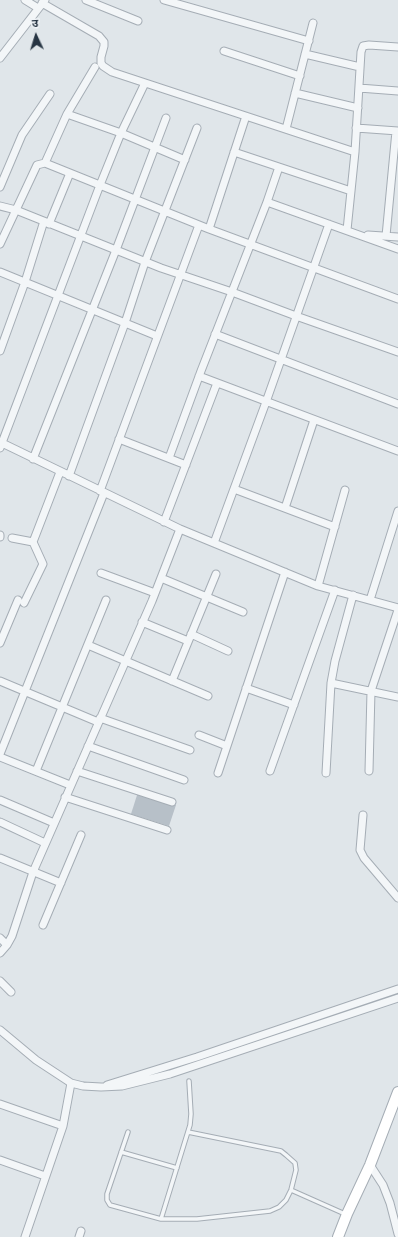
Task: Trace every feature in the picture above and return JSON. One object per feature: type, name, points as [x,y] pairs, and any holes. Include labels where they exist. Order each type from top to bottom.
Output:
[{"type":"main road","points":[[338,1237],[370,1165],[398,1092]]},
{"type":"street","points":[[25,0],[42,4],[99,36],[104,42],[101,63],[112,72],[355,152]]},
{"type":"street","points":[[86,0],[138,21]]},
{"type":"street","points":[[164,0],[309,41]]},
{"type":"street","points":[[1,54],[42,4]]},
{"type":"street","points":[[286,129],[313,23]]},
{"type":"street","points":[[347,230],[355,152],[361,52],[363,46],[369,45],[398,47]]},
{"type":"street","points":[[224,51],[300,76]]},
{"type":"street","points":[[306,54],[360,67]]},
{"type":"street","points":[[45,163],[67,114],[95,67]]},
{"type":"street","points":[[145,83],[121,133],[100,185],[1,445],[180,529],[318,586],[398,609],[372,691],[369,771]]},
{"type":"street","points":[[359,88],[398,91]]},
{"type":"street","points":[[295,93],[358,108]]},
{"type":"street","points":[[0,187],[22,135],[50,94]]},
{"type":"street","points":[[67,114],[121,133],[185,160]]},
{"type":"street","points":[[209,229],[246,116]]},
{"type":"street","points":[[33,459],[116,250],[166,118]]},
{"type":"street","points":[[69,476],[125,323],[145,262],[197,128]]},
{"type":"street","points":[[356,128],[397,131],[386,236]]},
{"type":"street","points":[[234,152],[351,191]]},
{"type":"street","points":[[0,244],[38,165],[45,163],[250,245],[398,299]]},
{"type":"street","points":[[169,458],[215,334],[268,202],[279,167]]},
{"type":"street","points":[[0,351],[47,222],[70,173]]},
{"type":"street","points":[[268,202],[398,248]]},
{"type":"street","points":[[0,206],[16,210],[145,262],[398,352]]},
{"type":"street","points":[[214,543],[329,224]]},
{"type":"street","points":[[70,786],[0,755],[102,492],[157,336],[199,225]]},
{"type":"street","points":[[359,234],[398,237]]},
{"type":"street","points":[[0,272],[157,336]]},
{"type":"street","points":[[215,334],[398,404]]},
{"type":"street","points":[[199,376],[398,451]]},
{"type":"street","points":[[164,522],[218,383]]},
{"type":"street","points":[[285,508],[314,420]]},
{"type":"street","points":[[120,439],[186,465]]},
{"type":"street","points":[[0,643],[42,564],[33,542],[60,472]]},
{"type":"street","points":[[234,489],[335,527]]},
{"type":"street","points":[[318,586],[345,490]]},
{"type":"street","points":[[370,600],[398,511]]},
{"type":"street","points":[[0,953],[12,936],[33,872],[126,661],[180,529]]},
{"type":"street","points":[[12,538],[33,542]]},
{"type":"street","points":[[218,773],[286,572]]},
{"type":"street","points":[[102,573],[155,593]]},
{"type":"street","points":[[172,680],[216,574]]},
{"type":"street","points":[[161,578],[243,612]]},
{"type":"street","points":[[270,771],[335,590]]},
{"type":"street","points":[[326,773],[331,683],[335,660],[352,595]]},
{"type":"street","points":[[36,771],[106,600]]},
{"type":"street","points":[[142,622],[228,651]]},
{"type":"street","points":[[88,645],[208,696]]},
{"type":"street","points":[[0,681],[63,707],[190,750]]},
{"type":"street","points":[[331,683],[398,696]]},
{"type":"street","points":[[246,688],[294,706]]},
{"type":"street","points":[[198,736],[227,746]]},
{"type":"street","points":[[88,746],[184,780]]},
{"type":"street","points":[[77,771],[172,802]]},
{"type":"street","points":[[65,797],[167,830]]},
{"type":"street","points":[[0,800],[54,823]]},
{"type":"street","points":[[363,815],[360,850],[364,858],[398,898]]},
{"type":"street","points":[[0,822],[46,843]]},
{"type":"street","points":[[43,925],[81,835]]},
{"type":"street","points":[[0,858],[61,883]]},
{"type":"street","points":[[0,938],[7,945]]},
{"type":"street","points":[[0,981],[11,992]]},
{"type":"street","points":[[101,1088],[111,1083],[197,1057],[270,1031],[398,989]]},
{"type":"street","points":[[0,1030],[36,1060],[71,1083],[101,1088],[122,1086],[170,1074],[398,998]]},
{"type":"street","points":[[25,1237],[63,1126],[71,1083]]},
{"type":"street","points":[[0,1104],[63,1126]]},
{"type":"street","points":[[0,1160],[45,1176]]},
{"type":"street","points":[[370,1165],[383,1186],[390,1202],[398,1234]]},
{"type":"lane","points":[[162,1219],[190,1125],[190,1081]]},
{"type":"lane","points":[[128,1132],[107,1194],[107,1200],[110,1205],[162,1219],[197,1219],[270,1210],[279,1208],[286,1200],[291,1190],[296,1170],[295,1163],[281,1151],[188,1132]]},
{"type":"lane","points":[[121,1152],[177,1168]]},
{"type":"lane","points":[[291,1190],[347,1214]]},
{"type":"building","points":[[138,792],[176,805],[169,826],[131,814]]}]
